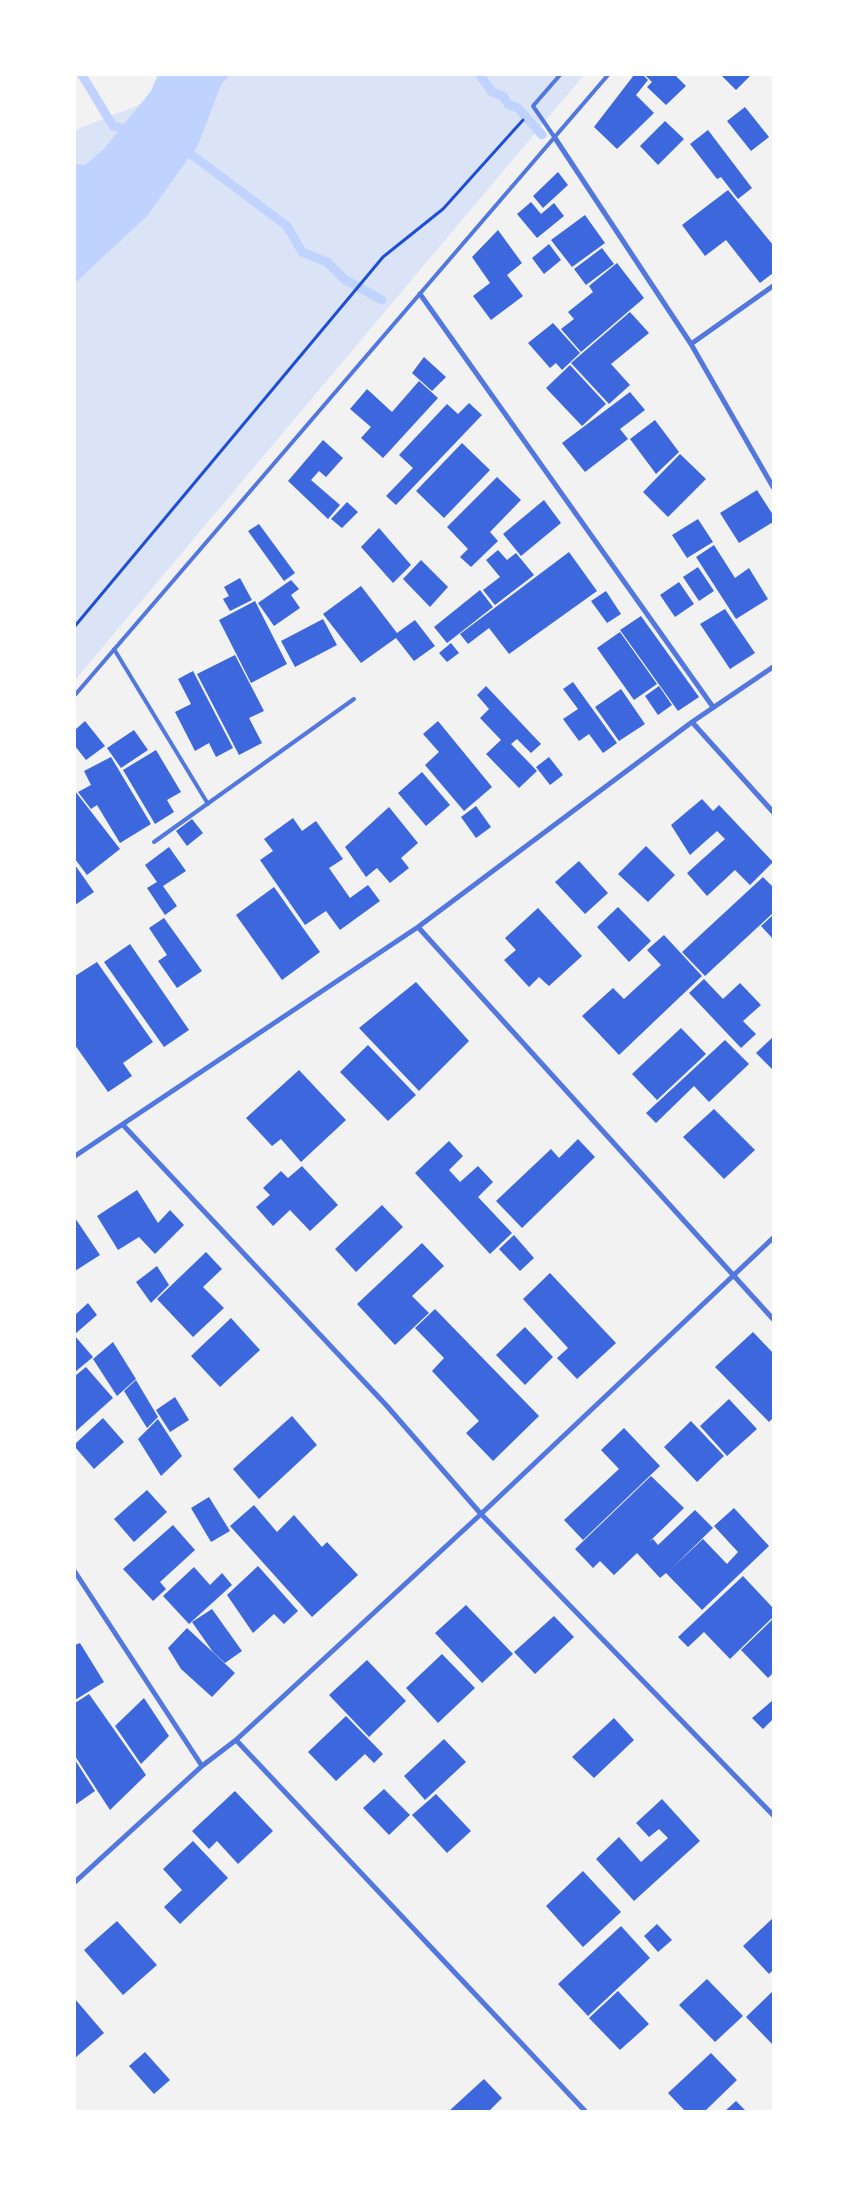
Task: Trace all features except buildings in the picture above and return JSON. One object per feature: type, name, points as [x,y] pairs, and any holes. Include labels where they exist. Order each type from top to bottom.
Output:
[{"type":"street","points":[[555,138],[691,344],[773,487]]},
{"type":"street","points":[[691,344],[773,286]]},
{"type":"street","points":[[420,294],[714,707]]},
{"type":"street","points":[[75,1156],[418,927],[692,722],[773,667]]},
{"type":"street","points":[[692,722],[773,812]]},
{"type":"street","points":[[418,927],[733,1277],[773,1318]]},
{"type":"street","points":[[123,1125],[386,1406],[481,1514],[773,1815]]},
{"type":"street","points":[[75,1882],[202,1766],[236,1740],[481,1514],[773,1238]]},
{"type":"street","points":[[75,1572],[202,1766]]},
{"type":"street","points":[[236,1740],[585,2111]]},
{"type":"lane","points":[[555,138],[534,106],[560,75]]},
{"type":"lane","points":[[75,695],[608,75]]},
{"type":"lane","points":[[114,649],[208,804]]},
{"type":"lane","points":[[154,842],[354,700]]},
{"type":"path","points":[[75,626],[383,257],[442,209],[520,124]]},
{"type":"shaded area","points":[[194,75],[584,75],[75,680],[75,130],[174,91]]},
{"type":"water","points":[[158,75],[229,75],[221,85],[198,145],[147,216],[75,283],[75,164],[85,165],[104,149],[151,91]]},
{"type":"waterway","points":[[82,75],[113,126],[131,130]]},
{"type":"waterway","points":[[480,75],[492,92],[503,96],[508,104],[518,108],[542,135]]},
{"type":"waterway","points":[[183,148],[287,226],[302,252],[327,262],[344,279],[382,300]]}]
